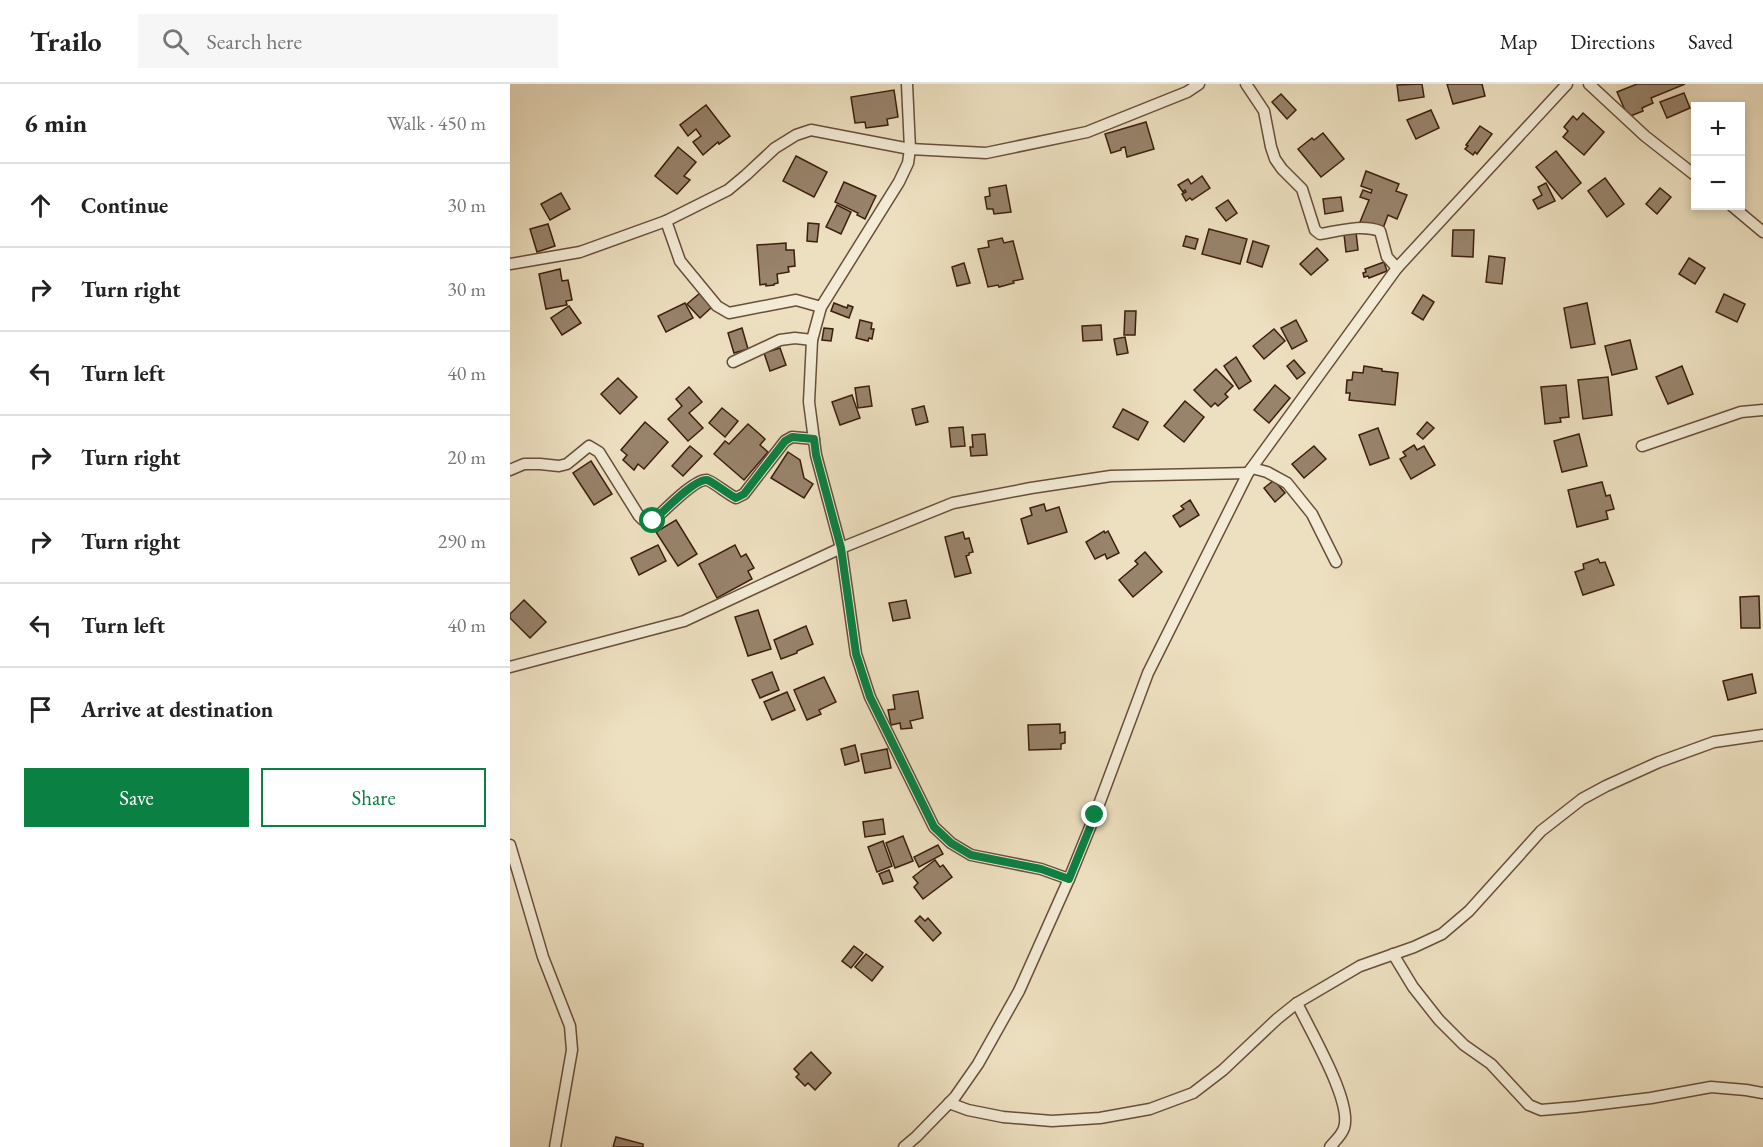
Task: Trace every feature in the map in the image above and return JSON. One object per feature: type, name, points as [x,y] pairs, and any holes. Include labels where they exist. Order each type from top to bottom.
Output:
[{"type":"street","points":[[907,84],[910,149],[908,163],[899,182],[821,307],[812,340],[809,402],[816,455],[841,548],[856,654],[870,697],[934,827],[951,843],[971,855],[1041,869],[1069,879]]},
{"type":"street","points":[[510,264],[580,252],[666,221],[728,190],[775,148],[796,135],[811,130],[910,149],[986,153],[1087,132],[1187,92],[1199,84]]},
{"type":"street","points":[[1246,84],[1264,111],[1275,159],[1302,189],[1315,230],[1320,234],[1353,228],[1371,228],[1380,231],[1387,256],[1397,268]]},
{"type":"street","points":[[904,1147],[949,1103],[978,1064],[1019,991],[1095,815],[1148,673],[1250,471],[1397,268],[1567,84]]},
{"type":"street","points":[[1588,84],[1645,136],[1691,173]]},
{"type":"street","points":[[1737,210],[1763,231]]},
{"type":"street","points":[[666,221],[680,261],[723,311],[729,312],[796,300],[821,307]]},
{"type":"street","points":[[733,362],[780,339],[812,340]]},
{"type":"street","points":[[1642,446],[1741,412],[1763,410]]},
{"type":"street","points":[[510,470],[524,464],[559,466],[567,464],[589,446],[595,448],[639,516],[644,520],[653,521],[699,481],[707,480],[736,498],[744,494],[785,441],[792,437],[814,439]]},
{"type":"street","points":[[510,667],[684,621],[841,548],[953,502],[1111,476],[1267,472],[1287,483],[1312,514],[1336,562]]},
{"type":"street","points":[[949,1103],[968,1110],[1003,1117],[1052,1121],[1100,1118],[1150,1109],[1193,1093],[1223,1070],[1297,1003],[1360,966],[1442,934],[1469,911],[1541,831],[1582,799],[1659,762],[1714,742],[1763,735]]},
{"type":"street","points":[[510,845],[543,957],[570,1026],[572,1050],[555,1147]]},
{"type":"street","points":[[1393,954],[1413,987],[1439,1020],[1464,1045],[1491,1064],[1528,1105],[1541,1110],[1651,1098],[1711,1088],[1763,1093]]},
{"type":"street","points":[[1297,1003],[1337,1084],[1344,1110],[1344,1128],[1330,1147]]},
{"type":"building","points":[[1422,84],[1424,97],[1399,101],[1397,85]]},
{"type":"building","points":[[1447,84],[1482,84],[1485,96],[1453,104]]},
{"type":"building","points":[[1637,84],[1685,84],[1651,98],[1653,103],[1642,108],[1643,111],[1628,117],[1617,92]]},
{"type":"building","points":[[894,90],[898,117],[887,119],[888,125],[866,128],[865,122],[855,123],[851,97]]},
{"type":"building","points":[[1684,93],[1690,108],[1667,118],[1660,102]]},
{"type":"building","points":[[1281,94],[1296,110],[1287,119],[1272,102]]},
{"type":"building","points":[[706,105],[730,136],[719,144],[718,142],[703,155],[693,142],[701,136],[696,129],[688,136],[680,125]]},
{"type":"building","points":[[1431,110],[1439,128],[1416,139],[1407,120]]},
{"type":"building","points":[[1583,113],[1604,132],[1584,155],[1563,137],[1568,131],[1564,127],[1573,116],[1577,120]]},
{"type":"building","points":[[1146,122],[1154,149],[1127,157],[1125,147],[1111,153],[1105,134]]},
{"type":"building","points":[[1480,126],[1492,134],[1477,154],[1475,152],[1473,155],[1465,149]]},
{"type":"building","points":[[1323,133],[1344,159],[1321,177],[1298,149]]},
{"type":"building","points":[[678,147],[696,162],[684,176],[690,180],[677,194],[655,176]]},
{"type":"building","points":[[1556,151],[1581,183],[1562,199],[1536,167]]},
{"type":"building","points":[[796,156],[827,172],[814,197],[783,181]]},
{"type":"building","points":[[1366,171],[1399,184],[1396,191],[1407,195],[1397,219],[1388,215],[1382,231],[1360,222],[1369,200],[1360,197],[1363,190],[1371,193],[1372,190],[1361,186]]},
{"type":"building","points":[[1202,176],[1210,188],[1192,200],[1190,198],[1186,201],[1182,194],[1186,192],[1185,190],[1183,192],[1178,185],[1188,179],[1191,184]]},
{"type":"building","points":[[1605,178],[1624,204],[1607,217],[1588,191]]},
{"type":"building","points":[[844,182],[876,196],[865,219],[835,202]]},
{"type":"building","points":[[1546,183],[1555,201],[1538,209],[1533,200],[1542,195],[1538,187]]},
{"type":"building","points":[[1006,185],[1011,212],[994,214],[993,209],[987,209],[985,197],[990,196],[989,188]]},
{"type":"building","points":[[1660,188],[1671,197],[1657,214],[1646,204]]},
{"type":"building","points":[[561,193],[570,209],[550,220],[541,204]]},
{"type":"building","points":[[1341,197],[1343,211],[1325,214],[1323,199]]},
{"type":"building","points":[[1228,200],[1237,213],[1226,221],[1216,208]]},
{"type":"building","points":[[837,205],[851,212],[841,234],[826,227]]},
{"type":"building","points":[[808,223],[819,224],[817,242],[807,241]]},
{"type":"building","points":[[548,224],[555,246],[537,252],[530,229]]},
{"type":"building","points":[[1209,229],[1247,239],[1240,264],[1202,254]]},
{"type":"building","points":[[1453,230],[1474,230],[1473,257],[1452,256]]},
{"type":"building","points":[[1356,232],[1358,250],[1346,252],[1344,234]]},
{"type":"building","points":[[1186,236],[1198,239],[1195,249],[1183,246]]},
{"type":"building","points":[[1002,238],[1004,243],[1013,241],[1023,279],[999,287],[998,285],[988,287],[978,249],[989,247],[988,241]]},
{"type":"building","points":[[1253,241],[1269,246],[1262,267],[1247,262]]},
{"type":"building","points":[[786,243],[786,250],[794,250],[795,266],[788,267],[789,272],[777,274],[778,283],[760,285],[757,245]]},
{"type":"building","points":[[1317,248],[1328,260],[1311,275],[1300,264]]},
{"type":"building","points":[[1489,256],[1505,258],[1502,284],[1486,282]]},
{"type":"building","points":[[1689,258],[1705,268],[1695,284],[1679,274]]},
{"type":"building","points":[[1384,262],[1387,271],[1369,278],[1364,277],[1365,269]]},
{"type":"building","points":[[964,263],[970,283],[957,286],[952,267]]},
{"type":"building","points":[[560,269],[562,281],[568,280],[572,300],[566,301],[567,305],[546,309],[539,274]]},
{"type":"building","points":[[700,293],[712,307],[700,318],[687,304]]},
{"type":"building","points":[[1724,294],[1745,304],[1737,322],[1716,312]]},
{"type":"building","points":[[1423,295],[1434,302],[1423,320],[1412,313]]},
{"type":"building","points":[[685,303],[693,318],[666,332],[658,316]]},
{"type":"building","points":[[834,303],[847,308],[848,305],[853,307],[849,318],[831,311]]},
{"type":"building","points":[[1587,303],[1595,344],[1571,348],[1564,308]]},
{"type":"building","points":[[569,306],[581,323],[562,335],[551,318]]},
{"type":"building","points":[[1125,311],[1136,311],[1135,335],[1124,335]]},
{"type":"building","points":[[860,320],[872,323],[871,329],[874,329],[872,339],[869,338],[868,341],[856,338]]},
{"type":"building","points":[[1296,320],[1307,341],[1292,349],[1281,328]]},
{"type":"building","points":[[1101,325],[1102,340],[1083,341],[1082,326]]},
{"type":"building","points":[[742,328],[748,349],[734,353],[728,333]]},
{"type":"building","points":[[824,328],[833,329],[831,341],[822,340]]},
{"type":"building","points":[[1274,329],[1285,341],[1264,359],[1253,346]]},
{"type":"building","points":[[1125,337],[1128,353],[1117,355],[1114,339]]},
{"type":"building","points":[[1630,340],[1637,369],[1612,375],[1605,346]]},
{"type":"building","points":[[780,348],[786,365],[770,371],[764,353]]},
{"type":"building","points":[[1236,357],[1251,381],[1239,389],[1224,366]]},
{"type":"building","points":[[1294,360],[1305,373],[1297,379],[1287,366]]},
{"type":"building","points":[[1364,366],[1398,373],[1395,405],[1349,400],[1350,393],[1346,393],[1347,380],[1352,380],[1353,372],[1363,373]]},
{"type":"building","points":[[1682,366],[1693,394],[1668,404],[1656,377]]},
{"type":"building","points":[[1216,369],[1233,386],[1225,394],[1228,397],[1218,406],[1215,403],[1211,407],[1194,390]]},
{"type":"building","points":[[1608,377],[1612,415],[1583,419],[1578,380]]},
{"type":"building","points":[[618,378],[637,397],[620,414],[601,394]]},
{"type":"building","points":[[1275,385],[1290,398],[1269,423],[1254,410]]},
{"type":"building","points":[[1566,385],[1569,417],[1560,418],[1561,422],[1545,424],[1541,387]]},
{"type":"building","points":[[869,386],[872,406],[858,408],[855,388]]},
{"type":"building","points":[[689,387],[702,402],[689,413],[703,428],[688,441],[668,419],[682,406],[676,399]]},
{"type":"building","points":[[852,395],[860,418],[840,425],[832,402]]},
{"type":"building","points":[[1185,401],[1204,417],[1184,442],[1164,426]]},
{"type":"building","points":[[924,406],[928,422],[916,425],[912,409]]},
{"type":"building","points":[[722,408],[738,421],[725,437],[709,423]]},
{"type":"building","points":[[1123,409],[1148,422],[1138,440],[1113,427]]},
{"type":"building","points":[[645,422],[668,442],[644,469],[638,464],[634,470],[623,460],[627,455],[621,450]]},
{"type":"building","points":[[1427,422],[1434,428],[1423,439],[1417,434]]},
{"type":"building","points":[[748,424],[765,439],[760,445],[768,452],[744,480],[714,454],[725,441],[729,444]]},
{"type":"building","points":[[963,427],[965,446],[951,447],[949,428]]},
{"type":"building","points":[[1378,428],[1389,458],[1370,465],[1359,435]]},
{"type":"building","points":[[985,434],[987,455],[971,456],[972,435]]},
{"type":"building","points":[[1579,434],[1587,466],[1562,472],[1554,441]]},
{"type":"building","points":[[1414,445],[1417,450],[1424,446],[1435,465],[1411,479],[1400,459],[1406,456],[1403,452]]},
{"type":"building","points":[[690,446],[702,456],[683,476],[672,466]]},
{"type":"building","points":[[1314,446],[1326,459],[1304,478],[1292,464]]},
{"type":"building","points":[[788,452],[800,460],[804,478],[813,484],[804,498],[771,478]]},
{"type":"building","points":[[591,461],[612,494],[594,505],[573,473]]},
{"type":"building","points":[[1274,480],[1285,493],[1275,502],[1264,488]]},
{"type":"building","points":[[1602,482],[1606,496],[1610,495],[1614,509],[1606,511],[1608,519],[1577,527],[1568,490]]},
{"type":"building","points":[[1190,500],[1199,515],[1180,527],[1173,516],[1184,509],[1181,506]]},
{"type":"building","points":[[1044,504],[1046,511],[1059,507],[1067,532],[1028,544],[1021,519],[1032,515],[1030,508]]},
{"type":"building","points":[[676,520],[697,554],[678,566],[656,532]]},
{"type":"building","points":[[1104,531],[1105,533],[1108,531],[1119,553],[1107,559],[1105,554],[1095,559],[1086,542]]},
{"type":"building","points":[[963,532],[965,539],[969,538],[973,552],[966,556],[971,573],[955,577],[945,537]]},
{"type":"building","points":[[658,545],[666,561],[639,575],[631,558]]},
{"type":"building","points":[[735,545],[741,557],[746,554],[754,568],[748,571],[752,579],[717,598],[699,564]]},
{"type":"building","points":[[1145,552],[1162,572],[1133,597],[1119,580],[1138,564],[1135,561]]},
{"type":"building","points":[[1598,559],[1600,563],[1605,562],[1614,585],[1583,595],[1575,572],[1584,569],[1583,564]]},
{"type":"building","points":[[1759,596],[1760,628],[1741,628],[1740,597]]},
{"type":"building","points":[[524,600],[546,622],[530,638],[510,618],[510,614]]},
{"type":"building","points":[[906,600],[910,618],[893,621],[889,603]]},
{"type":"building","points":[[758,610],[771,649],[748,656],[735,617]]},
{"type":"building","points":[[806,626],[813,644],[781,659],[774,640]]},
{"type":"building","points":[[772,672],[779,690],[760,698],[752,680]]},
{"type":"building","points":[[1752,674],[1756,693],[1728,700],[1723,681]]},
{"type":"building","points":[[824,677],[836,702],[819,710],[821,714],[807,720],[794,690]]},
{"type":"building","points":[[918,691],[923,718],[910,721],[912,728],[901,729],[900,723],[891,725],[888,710],[895,709],[893,695]]},
{"type":"building","points":[[787,692],[795,710],[772,720],[764,702]]},
{"type":"building","points":[[1060,724],[1060,733],[1065,732],[1065,743],[1061,744],[1061,749],[1029,750],[1028,725]]},
{"type":"building","points":[[855,745],[859,761],[845,765],[841,749]]},
{"type":"building","points":[[887,749],[891,768],[865,773],[861,754]]},
{"type":"building","points":[[883,819],[885,834],[865,837],[863,822]]},
{"type":"building","points":[[903,836],[913,861],[895,868],[886,843]]},
{"type":"building","points":[[883,841],[892,866],[877,872],[868,847]]},
{"type":"building","points":[[938,845],[943,854],[919,867],[914,857]]},
{"type":"building","points":[[935,860],[940,867],[943,865],[952,877],[923,899],[914,887],[918,883],[913,877]]},
{"type":"building","points":[[889,870],[893,881],[883,884],[879,874]]},
{"type":"building","points":[[920,916],[925,921],[928,918],[941,933],[933,941],[915,921]]},
{"type":"building","points":[[854,946],[863,953],[851,968],[842,961]]},
{"type":"building","points":[[866,954],[883,967],[872,981],[855,967]]},
{"type":"building","points":[[811,1052],[831,1073],[815,1090],[808,1083],[805,1086],[796,1077],[799,1074],[794,1069]]},
{"type":"building","points":[[616,1137],[643,1144],[643,1147],[613,1147]]},
{"type":"route","points":[[653,521],[699,481],[707,480],[736,498],[744,494],[785,441],[792,437],[814,439],[816,455],[841,548],[856,654],[870,697],[934,827],[951,843],[971,855],[1041,869],[1069,879],[1095,815]]}]
